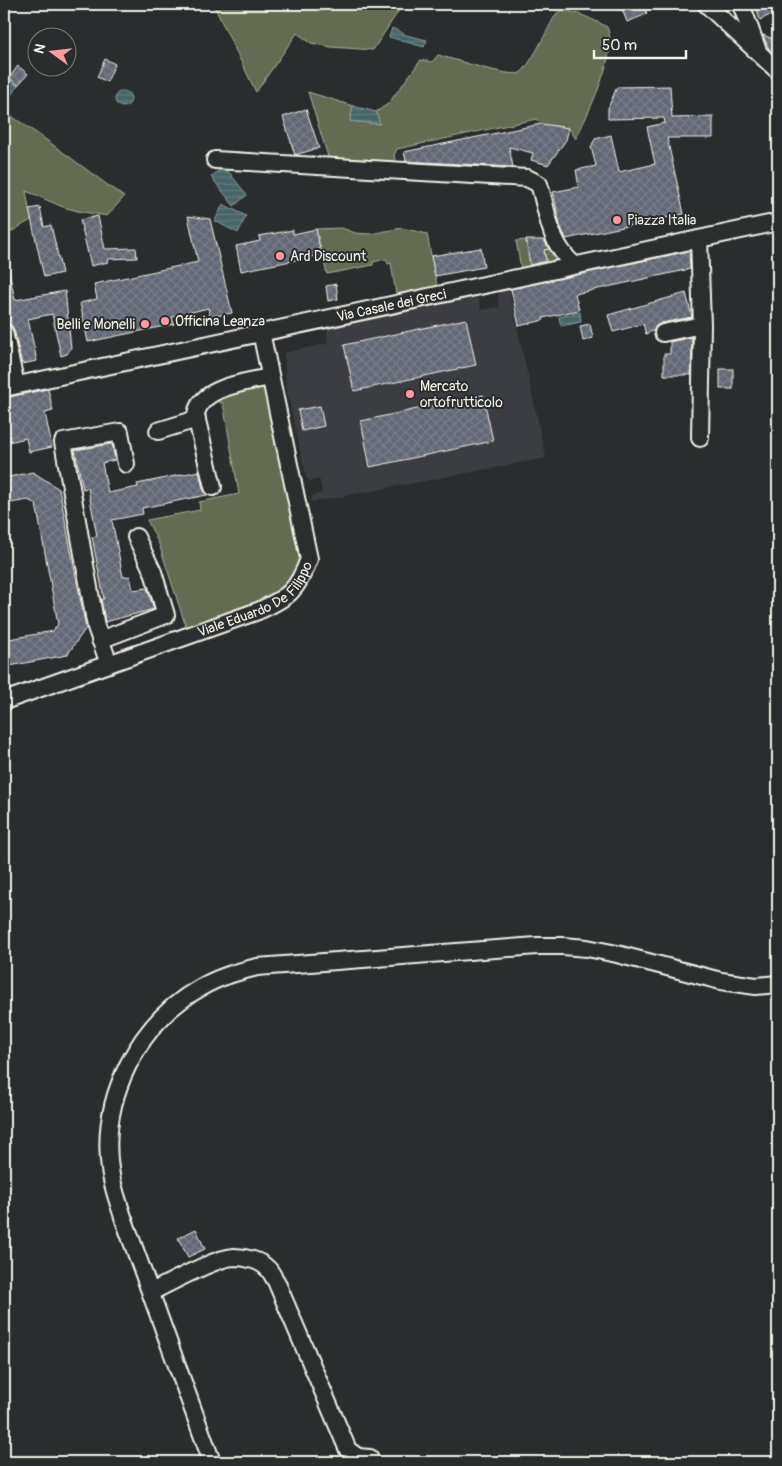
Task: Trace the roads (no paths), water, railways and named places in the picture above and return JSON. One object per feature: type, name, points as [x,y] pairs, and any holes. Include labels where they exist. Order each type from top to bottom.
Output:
[{"type":"street","points":[[706,4],[778,71]]},
{"type":"street","points":[[741,4],[758,53]]},
{"type":"street","points":[[215,160],[527,178],[539,184],[557,245],[564,256],[574,265]]},
{"type":"street","name":"Via Casale dei Greci","points":[[10,387],[778,222]]},
{"type":"street","points":[[699,239],[702,325],[700,438]]},
{"type":"street","points":[[663,333],[702,325]]},
{"type":"street","points":[[4,332],[10,387]]},
{"type":"street","name":"Viale Eduardo De Filippo","points":[[4,702],[272,605],[293,592],[309,559],[261,332]]},
{"type":"street","points":[[213,487],[197,420],[197,410],[200,403],[218,390],[270,377]]},
{"type":"street","points":[[158,431],[197,420]]},
{"type":"street","points":[[110,664],[96,628],[63,442],[120,432],[126,464]]},
{"type":"street","points":[[100,640],[166,615],[154,572],[136,537]]},
{"type":"street","points":[[212,1462],[114,1189],[109,1168],[109,1127],[118,1088],[135,1051],[149,1031],[186,996],[222,977],[257,967],[554,946],[587,948],[737,984],[756,986],[778,984]]},
{"type":"street","points":[[151,1292],[208,1265],[233,1257],[247,1258],[268,1268],[276,1281],[348,1450],[358,1456],[370,1458]]},
{"type":"water","points":[[392,28],[406,35],[427,40],[424,47],[389,37]]},
{"type":"water","points":[[9,78],[18,85],[7,101],[4,99],[4,85]]},
{"type":"water","points":[[123,91],[129,93],[131,99],[129,105],[123,107],[117,105],[115,99],[117,93]]},
{"type":"water","points":[[353,106],[376,112],[380,124],[350,121]]},
{"type":"water","points":[[224,166],[247,195],[234,206],[211,177]]},
{"type":"water","points":[[223,204],[246,216],[238,233],[215,221]]},
{"type":"water","points":[[580,312],[581,322],[561,326],[559,317]]},
{"type":"place","name":"Piazza Italia","points":[[617,220]]},
{"type":"place","name":"Ard Discount","points":[[280,256]]},
{"type":"place","name":"Officina Leanza","points":[[165,321]]},
{"type":"place","name":"Belli e Monelli","points":[[145,324]]},
{"type":"place","name":"Mercato ortofrutticolo","points":[[410,394]]}]
